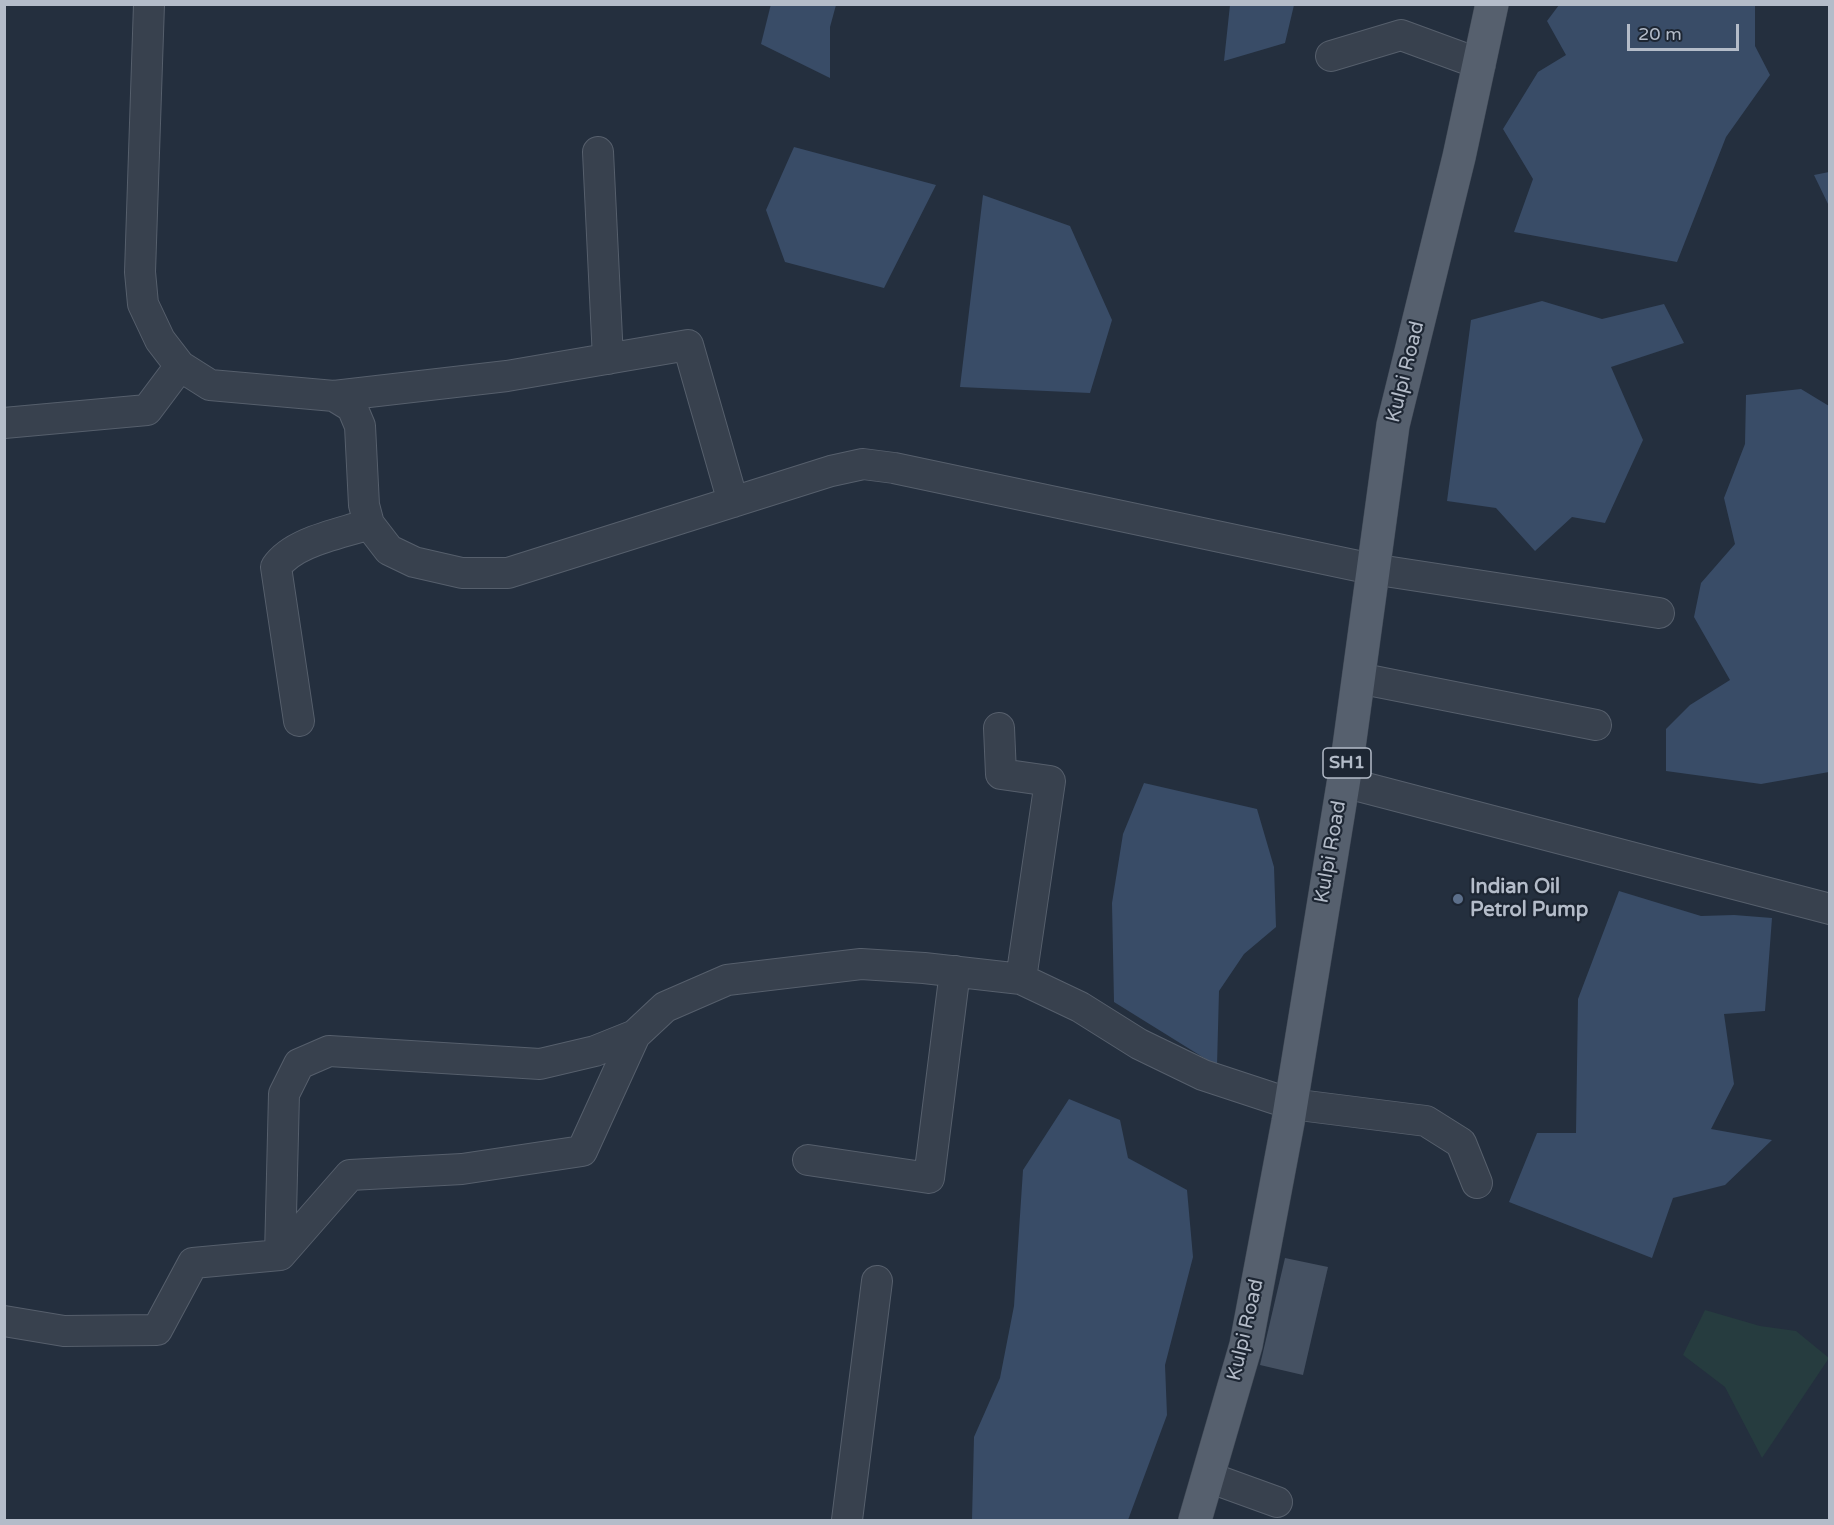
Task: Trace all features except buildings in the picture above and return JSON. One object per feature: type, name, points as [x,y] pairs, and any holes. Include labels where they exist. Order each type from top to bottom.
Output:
[{"type":"main road","name":"Kulpi Road","points":[[1195,1521],[1246,1345],[1291,1104],[1343,782],[1393,425],[1492,4]]},
{"type":"street","points":[[149,4],[140,272],[143,304],[160,340],[180,366],[210,385],[334,396],[507,376],[688,345],[733,502]]},
{"type":"street","points":[[1331,56],[1401,35],[1479,64]]},
{"type":"street","points":[[598,152],[608,359]]},
{"type":"street","points":[[4,423],[147,410],[180,366]]},
{"type":"street","points":[[334,396],[352,407],[360,426],[361,480],[369,524],[389,550],[414,562],[462,573],[508,573],[831,471],[863,464],[894,468],[1372,569],[1659,613]]},
{"type":"street","points":[[299,721],[276,567],[283,556],[299,548],[369,524]]},
{"type":"street","points":[[1358,678],[1596,725]]},
{"type":"street","points":[[999,728],[1001,774],[1050,781],[1021,979]]},
{"type":"street","points":[[1343,782],[1830,909]]},
{"type":"street","points":[[280,1255],[284,1094],[299,1064],[329,1051],[540,1064],[594,1051],[635,1035],[665,1007],[727,980],[861,964],[955,971],[1021,979],[1080,1006],[1138,1044],[1203,1075],[1291,1104],[1426,1120],[1461,1143],[1476,1183]]},
{"type":"street","points":[[808,1160],[929,1178],[955,971]]},
{"type":"street","points":[[4,1321],[64,1331],[157,1330],[193,1263],[280,1255],[350,1175],[462,1169],[582,1151],[635,1035]]},
{"type":"street","points":[[847,1521],[877,1281]]},
{"type":"street","points":[[1208,1477],[1277,1502]]},
{"type":"green space","points":[[1705,1310],[1760,1326],[1796,1331],[1829,1358],[1762,1458],[1725,1387],[1683,1355]]},
{"type":"water","points":[[771,4],[836,5],[830,27],[830,78],[761,44]]},
{"type":"water","points":[[1230,5],[1294,5],[1285,43],[1224,61]]},
{"type":"water","points":[[1559,5],[1755,5],[1755,46],[1770,75],[1726,137],[1677,262],[1514,232],[1533,179],[1503,129],[1538,72],[1566,55],[1547,21]]},
{"type":"water","points":[[794,147],[936,185],[884,288],[785,262],[766,210]]},
{"type":"water","points":[[1830,172],[1829,206],[1814,175]]},
{"type":"water","points":[[983,195],[1070,226],[1112,320],[1090,393],[960,387]]},
{"type":"water","points":[[1542,301],[1602,319],[1664,304],[1684,343],[1611,367],[1643,440],[1605,523],[1572,517],[1535,551],[1496,508],[1447,501],[1471,320]]},
{"type":"water","points":[[1801,389],[1829,406],[1829,772],[1761,784],[1666,771],[1666,729],[1690,705],[1730,680],[1694,617],[1701,583],[1735,544],[1724,498],[1745,444],[1746,395]]},
{"type":"water","points":[[1144,783],[1257,809],[1274,867],[1276,927],[1244,954],[1219,991],[1217,1066],[1114,1002],[1112,903],[1123,834]]},
{"type":"water","points":[[1619,891],[1701,916],[1734,915],[1772,918],[1765,1011],[1724,1014],[1734,1084],[1711,1129],[1772,1140],[1725,1185],[1673,1198],[1652,1258],[1509,1202],[1537,1133],[1576,1133],[1578,999]]},
{"type":"water","points":[[1069,1099],[1120,1120],[1128,1158],[1187,1190],[1193,1257],[1165,1365],[1167,1415],[1128,1520],[972,1520],[974,1437],[1000,1378],[1014,1306],[1023,1170]]},
{"type":"place","name":"Indian Oil Petrol Pump","points":[[1458,899]]}]
